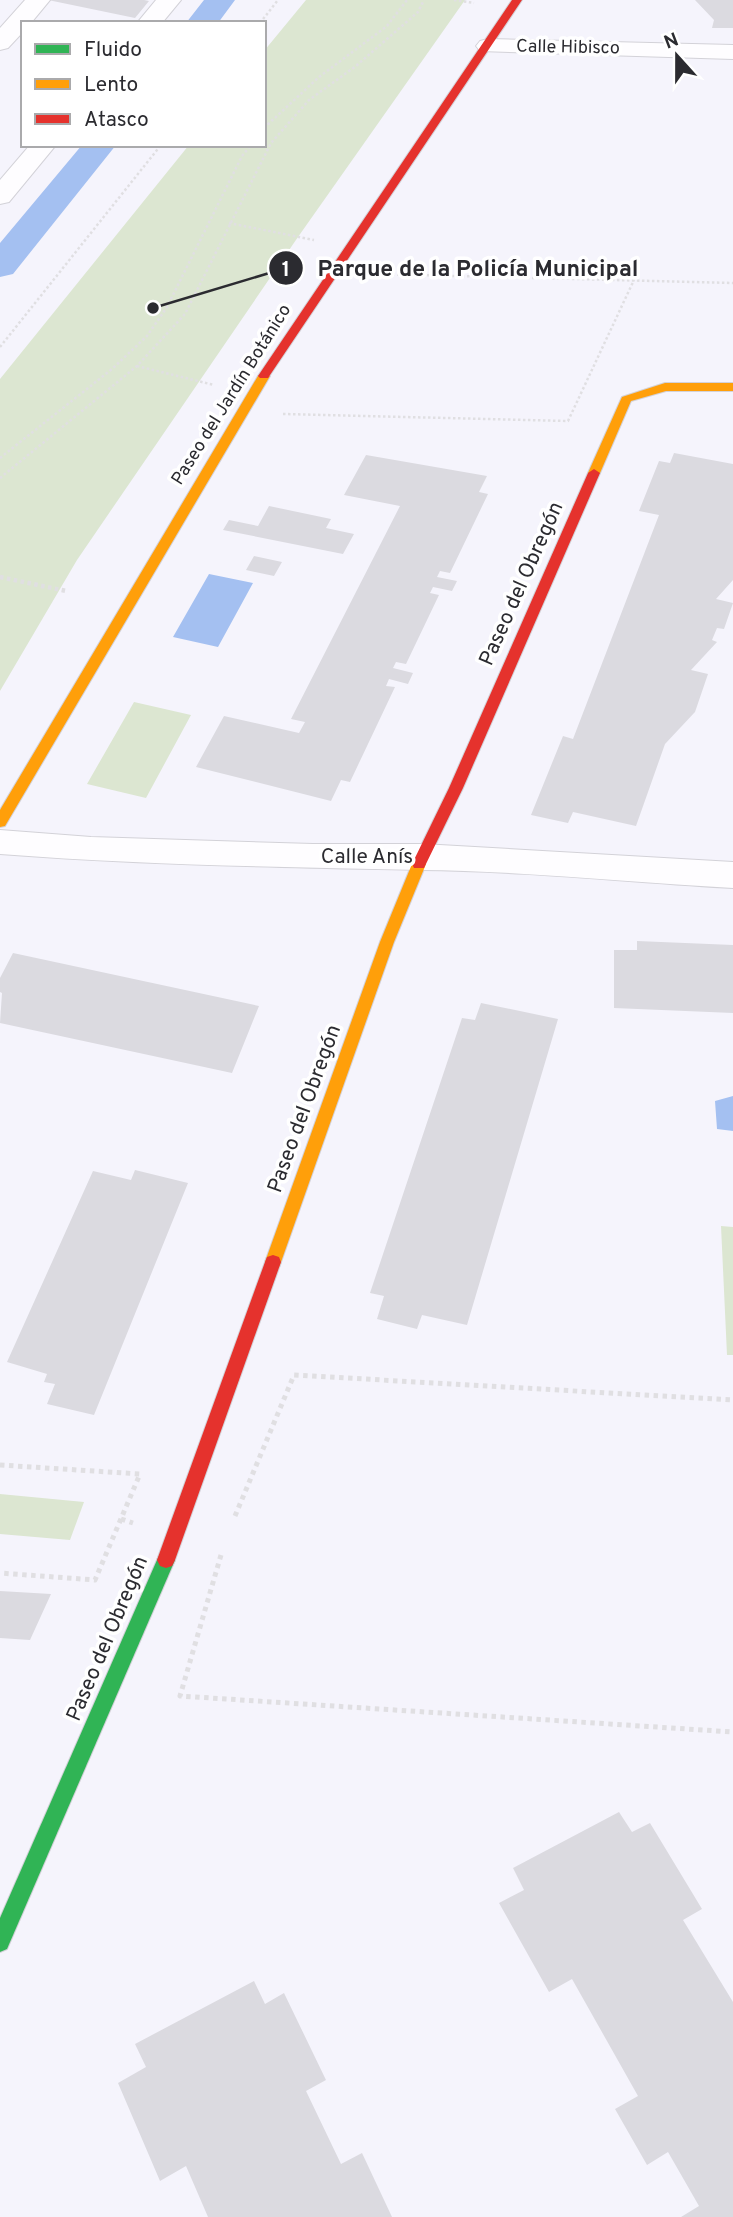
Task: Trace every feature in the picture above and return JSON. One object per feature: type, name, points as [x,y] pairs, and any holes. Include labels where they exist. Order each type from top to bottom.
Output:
[{"type":"street","points":[[0,43],[38,0]]},
{"type":"street","points":[[151,21],[169,0]]},
{"type":"street","name":"Paseo del Jardín Botánico","points":[[0,822],[251,395],[517,0]]},
{"type":"street","name":"Calle Hibisco","points":[[488,46],[733,51]]},
{"type":"street","points":[[0,196],[42,147]]},
{"type":"street","name":"Paseo del Obregón","points":[[0,1942],[176,1536],[387,942],[422,857],[456,788],[626,399],[647,388],[678,385],[733,387]]},
{"type":"street","name":"Calle Anís","points":[[0,842],[91,849],[313,857],[422,857],[733,874]]},
{"type":"path","points":[[262,21],[278,0]]},
{"type":"path","points":[[266,126],[319,77],[387,26],[407,0]]},
{"type":"path","points":[[0,478],[137,366],[185,314],[271,143],[309,100],[356,66],[398,30],[418,12],[424,0]]},
{"type":"path","points":[[0,347],[159,147]]},
{"type":"path","points":[[0,458],[112,369],[147,336],[167,307],[242,156],[249,147]]},
{"type":"path","points":[[229,223],[351,248]]},
{"type":"path","points":[[334,273],[733,282]]},
{"type":"path","points":[[240,413],[568,421],[634,280]]},
{"type":"path","points":[[137,366],[251,395]]},
{"type":"path","points":[[0,577],[66,591]]},
{"type":"path","points":[[733,1400],[294,1375],[224,1542],[180,1696],[733,1732]]},
{"type":"path","points":[[0,1465],[140,1474],[96,1580],[0,1573]]},
{"type":"path","points":[[176,1536],[224,1542]]},
{"type":"green space","points":[[306,0],[465,0],[298,237],[77,560],[0,691],[0,379],[187,147],[266,147],[266,49]]},
{"type":"green space","points":[[134,702],[191,715],[146,798],[87,784]]},
{"type":"green space","points":[[721,1226],[733,1227],[733,1355],[727,1355]]},
{"type":"green space","points":[[0,1494],[84,1502],[70,1540],[0,1534]]},
{"type":"water","points":[[209,574],[253,583],[218,647],[173,637]]},
{"type":"water","points":[[733,1096],[733,1131],[717,1129],[715,1101]]},
{"type":"building","points":[[48,0],[144,0],[149,1],[135,18]]},
{"type":"building","points":[[695,0],[733,0],[733,28],[712,28],[714,20]]},
{"type":"building","points":[[674,453],[733,464],[733,580],[716,599],[733,603],[724,629],[717,628],[712,640],[717,642],[691,670],[708,674],[695,712],[665,744],[636,826],[573,812],[568,823],[531,815],[563,736],[573,739],[659,515],[639,511],[659,461],[670,463]]},
{"type":"building","points":[[366,455],[487,476],[479,492],[488,494],[450,573],[440,571],[437,577],[457,581],[452,591],[433,587],[430,593],[439,595],[406,664],[396,662],[393,668],[413,673],[408,684],[389,679],[386,686],[395,687],[350,782],[341,780],[331,801],[196,767],[224,716],[299,733],[305,722],[291,719],[400,506],[344,495]]},
{"type":"building","points":[[269,506],[331,519],[326,528],[354,534],[343,554],[223,530],[229,520],[258,526]]},
{"type":"building","points":[[254,556],[282,562],[274,576],[246,570]]},
{"type":"building","points":[[637,941],[733,945],[733,1013],[614,1008],[614,950],[637,950]]},
{"type":"building","points":[[13,953],[259,1006],[232,1073],[0,1023],[0,978]]},
{"type":"building","points":[[481,1003],[558,1019],[467,1325],[422,1315],[417,1329],[377,1319],[384,1296],[370,1293],[462,1018],[475,1020]]},
{"type":"building","points":[[135,1170],[188,1183],[94,1415],[47,1404],[55,1384],[44,1382],[47,1374],[7,1362],[93,1171],[131,1180]]},
{"type":"building","points":[[0,1591],[51,1594],[30,1640],[0,1638]]},
{"type":"building","points":[[619,1812],[632,1832],[650,1823],[702,1909],[683,1920],[733,2002],[733,2217],[681,2217],[699,2206],[668,2152],[647,2165],[615,2109],[638,2096],[572,1979],[549,1992],[499,1903],[524,1890],[513,1868]]},
{"type":"building","points":[[254,1981],[265,2004],[284,1993],[326,2080],[306,2091],[341,2164],[362,2153],[392,2217],[208,2217],[186,2166],[160,2181],[118,2083],[146,2067],[135,2044]]},
{"type":"waterway","points":[[203,21],[220,0]]},
{"type":"waterway","points":[[0,266],[98,147]]},
{"type":"traffic: fast","points":[[0,1942],[166,1560]]},
{"type":"traffic: slow","points":[[0,822],[264,376]]},
{"type":"traffic: slow","points":[[594,473],[626,399],[665,387],[733,387]]},
{"type":"traffic: slow","points":[[273,1262],[387,942],[419,864]]},
{"type":"traffic: jam","points":[[264,376],[517,0]]},
{"type":"traffic: jam","points":[[419,864],[456,788],[594,473]]},
{"type":"traffic: jam","points":[[166,1560],[273,1262]]},
{"type":"place","name":"Parque de la Policía Municipal","points":[[153,308]]}]
